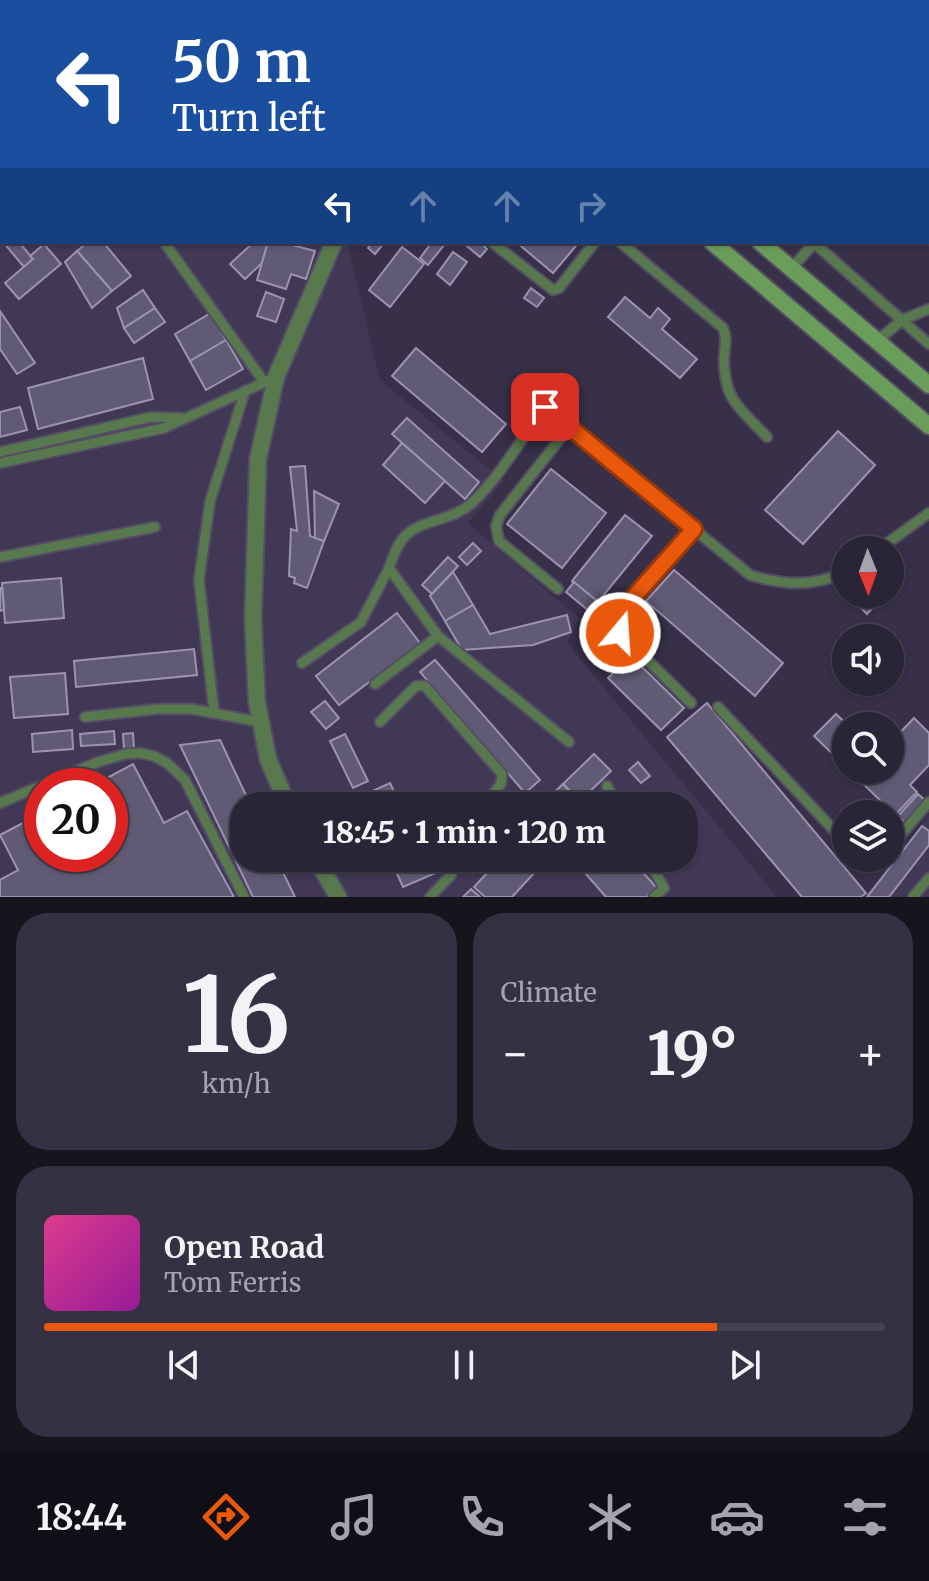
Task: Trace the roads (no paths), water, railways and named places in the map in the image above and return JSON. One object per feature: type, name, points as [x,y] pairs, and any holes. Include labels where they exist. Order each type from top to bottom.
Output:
[{"type":"main road","points":[[714,244],[929,426]]},
{"type":"main road","points":[[762,244],[929,385]]},
{"type":"street","points":[[282,792],[268,759],[257,702],[254,551],[258,459],[270,380],[333,244]]},
{"type":"street","points":[[324,872],[338,897]]},
{"type":"lane","points":[[0,463],[164,428],[270,380],[166,244]]},
{"type":"lane","points":[[494,244],[553,290],[559,288],[593,244]]},
{"type":"lane","points":[[622,244],[723,328],[726,337],[724,382],[728,396],[767,437]]},
{"type":"lane","points":[[791,269],[813,244]]},
{"type":"lane","points":[[815,244],[929,344]]},
{"type":"lane","points":[[877,341],[902,320],[929,309]]},
{"type":"lane","points":[[214,712],[199,580],[210,501],[245,391]]},
{"type":"lane","points":[[302,663],[361,622],[405,536],[446,519],[471,504],[545,407],[750,575],[780,584],[812,583],[832,576]]},
{"type":"lane","points":[[0,452],[151,417],[185,418]]},
{"type":"lane","points":[[558,589],[499,541],[496,526],[500,515],[570,426]]},
{"type":"lane","points":[[897,536],[929,513]]},
{"type":"lane","points":[[0,557],[155,527]]},
{"type":"lane","points":[[691,703],[620,633],[615,623],[616,617],[694,529]]},
{"type":"lane","points":[[389,568],[438,636],[569,742]]},
{"type":"lane","points":[[375,684],[438,636]]},
{"type":"lane","points":[[380,722],[416,686],[425,686],[502,774],[501,784],[494,792]]},
{"type":"lane","points":[[718,707],[832,828]]},
{"type":"lane","points":[[85,717],[158,709],[192,709],[260,722]]},
{"type":"lane","points":[[0,803],[98,762],[125,754],[154,756],[167,763],[185,780],[244,897]]},
{"type":"lane","points":[[607,786],[610,792]]},
{"type":"lane","points":[[904,831],[929,802]]},
{"type":"lane","points":[[430,897],[452,872]]},
{"type":"lane","points":[[655,872],[672,897]]},
{"type":"lane","points":[[913,897],[927,885]]},
{"type":"lane","points":[[654,897],[664,888]]}]
